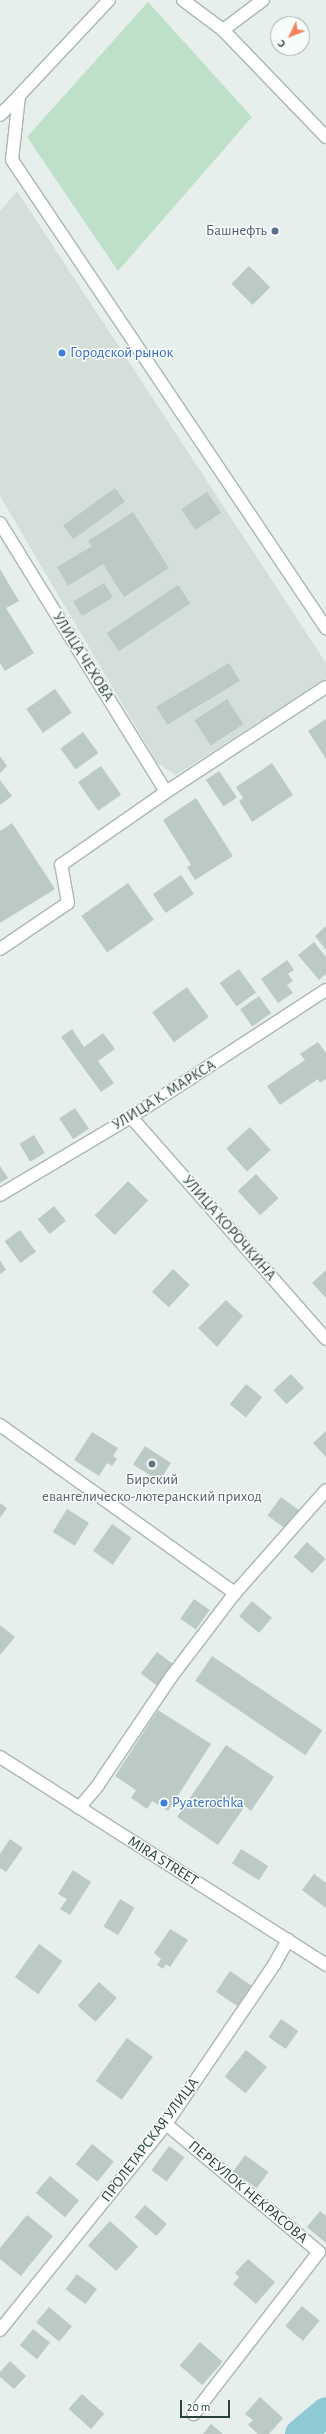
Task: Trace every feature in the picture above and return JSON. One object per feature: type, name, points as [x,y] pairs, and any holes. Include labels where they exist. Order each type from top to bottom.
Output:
[{"type":"street","points":[[0,115],[109,0]]},
{"type":"street","points":[[182,0],[223,30],[326,137]]},
{"type":"street","points":[[223,30],[263,0]]},
{"type":"street","points":[[19,96],[12,160],[326,628]]},
{"type":"street","name":"УЛИЦА ЧЕХОВА","points":[[0,523],[166,792]]},
{"type":"street","points":[[0,949],[68,903],[61,865],[166,792],[326,687]]},
{"type":"street","name":"УЛИЦА К. МАРКСА","points":[[0,1194],[131,1117],[326,990]]},
{"type":"street","name":"УЛИЦА КОРОЧКИНА","points":[[131,1117],[326,1339]]},
{"type":"street","points":[[0,1425],[235,1593]]},
{"type":"street","points":[[79,1808],[98,1785],[171,1677],[235,1593],[326,1490]]},
{"type":"street","name":"MIRA STREET","points":[[0,1757],[326,1965]]},
{"type":"street","name":"ПРОЛЕТАРСКАЯ УЛИЦА","points":[[0,2330],[166,2124],[274,1966],[288,1940]]},
{"type":"street","name":"ПЕРЕУЛОК НЕКРАСОВА","points":[[166,2124],[319,2252],[194,2414]]},
{"type":"shaded area","name":"Городской рынок","points":[[17,191],[326,663],[326,679],[176,775],[157,763],[0,496],[0,211]]},
{"type":"green space","points":[[148,2],[252,117],[118,271],[27,137]]},
{"type":"building","points":[[249,266],[270,287],[253,305],[231,284]]},
{"type":"building","points":[[115,488],[125,502],[73,539],[63,526]]},
{"type":"building","points":[[207,492],[221,513],[195,530],[181,509]]},
{"type":"building","points":[[133,512],[169,568],[124,597],[103,564],[68,586],[57,567],[92,546],[88,541]]},
{"type":"building","points":[[0,569],[19,601],[6,608],[34,653],[5,671],[0,663]]},
{"type":"building","points":[[104,583],[113,598],[82,616],[73,602]]},
{"type":"building","points":[[178,585],[190,603],[119,651],[107,633]]},
{"type":"building","points":[[229,663],[240,681],[167,725],[156,707]]},
{"type":"building","points":[[55,689],[72,713],[43,733],[26,709]]},
{"type":"building","points":[[227,699],[243,724],[211,745],[194,720]]},
{"type":"building","points":[[326,719],[326,759],[308,731]]},
{"type":"building","points":[[83,732],[98,753],[76,769],[60,748]]},
{"type":"building","points":[[0,756],[7,766],[0,773]]},
{"type":"building","points":[[272,763],[293,795],[252,822],[239,801],[243,798],[236,787]]},
{"type":"building","points":[[101,766],[121,795],[98,811],[78,782]]},
{"type":"building","points":[[219,771],[237,798],[224,806],[206,780]]},
{"type":"building","points":[[0,780],[12,796],[0,805]]},
{"type":"building","points":[[196,798],[233,856],[195,880],[187,867],[191,865],[163,820]]},
{"type":"building","points":[[12,823],[55,889],[0,923],[0,831]]},
{"type":"building","points":[[181,875],[194,894],[166,913],[153,894]]},
{"type":"building","points":[[128,883],[154,920],[107,953],[81,916]]},
{"type":"building","points":[[326,926],[326,950],[315,936]]},
{"type":"building","points":[[314,942],[326,957],[326,974],[319,980],[298,955]]},
{"type":"building","points":[[287,960],[294,970],[288,974],[293,981],[287,985],[293,993],[278,1003],[261,979]]},
{"type":"building","points":[[239,969],[256,992],[237,1007],[220,983]]},
{"type":"building","points":[[187,987],[209,1017],[174,1042],[152,1012]]},
{"type":"building","points":[[259,996],[271,1013],[252,1026],[240,1009]]},
{"type":"building","points":[[72,1029],[84,1047],[103,1033],[115,1049],[98,1061],[114,1083],[101,1092],[61,1037]]},
{"type":"building","points":[[318,1042],[326,1053],[326,1079],[320,1083],[318,1079],[280,1105],[267,1086],[305,1060],[300,1054]]},
{"type":"building","points":[[75,1108],[89,1129],[73,1139],[59,1119]]},
{"type":"building","points":[[250,1127],[271,1150],[247,1171],[226,1148]]},
{"type":"building","points":[[34,1135],[45,1153],[30,1162],[19,1144]]},
{"type":"building","points":[[0,1166],[8,1178],[0,1183]]},
{"type":"building","points":[[256,1174],[279,1198],[260,1215],[238,1191]]},
{"type":"building","points":[[128,1181],[148,1200],[115,1235],[95,1216]]},
{"type":"building","points":[[54,1206],[66,1221],[50,1234],[38,1219]]},
{"type":"building","points":[[20,1230],[36,1252],[20,1263],[5,1241]]},
{"type":"building","points":[[0,1260],[6,1270],[0,1274]]},
{"type":"building","points":[[173,1269],[190,1285],[169,1307],[152,1292]]},
{"type":"building","points":[[326,1270],[326,1298],[312,1283]]},
{"type":"building","points":[[226,1300],[243,1316],[217,1347],[198,1328]]},
{"type":"building","points":[[291,1374],[304,1388],[286,1404],[273,1390]]},
{"type":"building","points":[[246,1384],[262,1397],[246,1417],[230,1404]]},
{"type":"building","points":[[326,1431],[326,1457],[313,1443]]},
{"type":"building","points":[[92,1432],[118,1448],[113,1456],[117,1459],[112,1466],[107,1463],[99,1476],[74,1460]]},
{"type":"building","name":"Бирский евангелическо-лютеранский приход","points":[[145,1446],[171,1463],[159,1481],[133,1464]]},
{"type":"building","points":[[281,1497],[299,1510],[285,1529],[267,1516]]},
{"type":"building","points":[[0,1503],[7,1508],[0,1518]]},
{"type":"building","points":[[67,1509],[89,1523],[75,1546],[53,1532]]},
{"type":"building","points":[[112,1524],[132,1538],[113,1565],[93,1551]]},
{"type":"building","points":[[307,1542],[326,1559],[312,1574],[294,1557]]},
{"type":"building","points":[[194,1599],[210,1610],[196,1630],[180,1619]]},
{"type":"building","points":[[252,1601],[272,1618],[259,1633],[239,1616]]},
{"type":"building","points":[[0,1625],[15,1637],[0,1655]]},
{"type":"building","points":[[157,1652],[173,1664],[157,1686],[141,1674]]},
{"type":"building","points":[[212,1656],[322,1730],[305,1755],[195,1681]]},
{"type":"building","points":[[158,1710],[211,1744],[168,1811],[152,1801],[147,1809],[131,1798],[136,1790],[115,1776]]},
{"type":"building","points":[[226,1745],[274,1777],[251,1811],[245,1806],[218,1845],[177,1817]]},
{"type":"building","points":[[10,1839],[23,1848],[6,1872],[0,1868],[0,1854]]},
{"type":"building","points":[[241,1849],[268,1866],[259,1880],[232,1863]]},
{"type":"building","points":[[73,1870],[91,1882],[70,1915],[60,1909],[67,1899],[58,1894]]},
{"type":"building","points":[[314,1874],[326,1883],[326,1908],[302,1890]]},
{"type":"building","points":[[120,1899],[135,1908],[118,1935],[104,1926]]},
{"type":"building","points":[[170,1929],[188,1940],[170,1967],[166,1964],[163,1969],[157,1965],[161,1959],[154,1953]]},
{"type":"building","points":[[39,1944],[62,1961],[38,1994],[15,1977]]},
{"type":"building","points":[[230,1971],[254,1987],[240,2008],[216,1992]]},
{"type":"building","points":[[99,1982],[117,1998],[95,2022],[78,2006]]},
{"type":"building","points":[[281,2019],[298,2031],[286,2049],[268,2037]]},
{"type":"building","points":[[127,2038],[153,2057],[122,2100],[96,2081]]},
{"type":"building","points":[[246,2050],[267,2067],[246,2093],[225,2076]]},
{"type":"building","points":[[92,2144],[114,2162],[97,2182],[76,2164]]},
{"type":"building","points":[[169,2146],[184,2157],[167,2181],[151,2170]]},
{"type":"building","points":[[245,2155],[268,2172],[257,2188],[233,2171]]},
{"type":"building","points":[[50,2176],[79,2200],[65,2217],[36,2193]]},
{"type":"building","points":[[145,2205],[167,2224],[156,2236],[135,2217]]},
{"type":"building","points":[[320,2211],[326,2216],[326,2243],[307,2227]]},
{"type":"building","points":[[27,2215],[53,2236],[21,2276],[0,2259],[0,2248]]},
{"type":"building","points":[[110,2221],[138,2246],[116,2271],[88,2246]]},
{"type":"building","points":[[248,2259],[275,2282],[256,2304],[233,2284],[239,2277],[235,2273]]},
{"type":"building","points":[[77,2274],[97,2289],[86,2304],[66,2289]]},
{"type":"building","points":[[302,2306],[320,2321],[303,2341],[285,2326]]},
{"type":"building","points":[[49,2307],[72,2326],[59,2342],[36,2322]]},
{"type":"building","points":[[33,2329],[50,2343],[37,2359],[20,2345]]},
{"type":"building","points":[[200,2342],[223,2362],[202,2385],[180,2365]]},
{"type":"building","points":[[10,2361],[26,2376],[14,2389],[0,2377],[0,2372]]},
{"type":"building","points":[[82,2394],[104,2414],[91,2429],[69,2409]]},
{"type":"building","points":[[260,2397],[283,2418],[269,2434],[258,2434],[248,2425],[253,2420],[245,2414]]},
{"type":"building","points":[[211,2424],[223,2434],[203,2434]]},
{"type":"waterway","points":[[300,2434],[326,2412]]},
{"type":"place","name":"Башнефть","points":[[275,231]]},
{"type":"place","name":"Городской рынок","points":[[62,353]]},
{"type":"place","name":"Бирский евангелическо-лютеранский приход","points":[[152,1464]]},
{"type":"place","name":"Pyaterochka","points":[[164,1803]]}]
